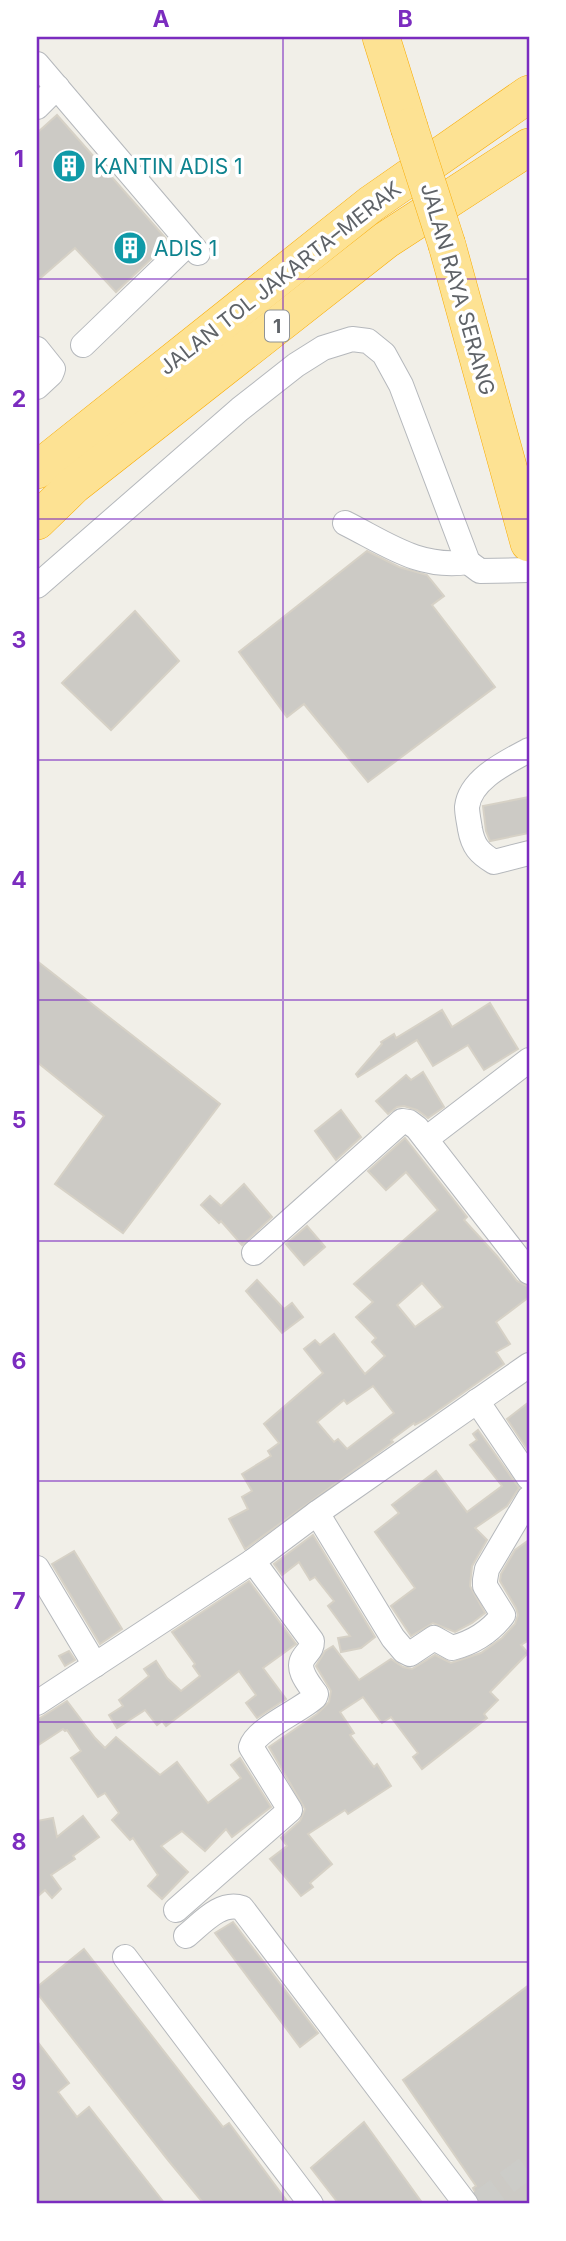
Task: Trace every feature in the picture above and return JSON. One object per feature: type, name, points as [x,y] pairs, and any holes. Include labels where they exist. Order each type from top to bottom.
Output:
[{"type":"highway","name":"JALAN RAYA SERANG","points":[[381,37],[447,245],[529,548]]},
{"type":"highway","name":"JALAN TOL JAKARTA–MERAK","points":[[37,470],[371,204],[529,94]]},
{"type":"highway","name":"JALAN TOL JAKARTA–MERAK","points":[[37,521],[74,485],[386,240],[529,147]]},
{"type":"street","points":[[37,64],[193,248],[83,345]]},
{"type":"street","points":[[37,107],[57,87]]},
{"type":"street","points":[[37,586],[240,409],[296,365],[323,348],[352,339],[369,341],[384,354],[397,377],[468,562],[480,571],[529,548]]},
{"type":"street","points":[[37,349],[53,369],[37,387]]},
{"type":"street","points":[[345,523],[402,554],[448,565],[468,562]]},
{"type":"street","points":[[529,750],[476,785],[467,808],[472,843],[482,855],[495,862],[529,853]]},
{"type":"street","points":[[426,1139],[529,1060]]},
{"type":"street","points":[[254,1253],[402,1121],[418,1128],[529,1272]]},
{"type":"street","points":[[37,1703],[253,1561],[529,1365]]},
{"type":"street","points":[[477,1401],[529,1478]]},
{"type":"street","points":[[317,1513],[393,1638],[410,1654],[434,1638],[452,1648],[469,1643],[498,1622],[503,1615],[485,1586],[487,1569],[529,1498]]},
{"type":"street","points":[[176,1910],[290,1810],[251,1747],[252,1742],[316,1694],[300,1667],[302,1659],[311,1650],[312,1641],[253,1561]]},
{"type":"street","points":[[37,1568],[95,1665]]},
{"type":"street","points":[[186,1936],[223,1907],[234,1905],[242,1908],[466,2204]]},
{"type":"street","points":[[125,1957],[311,2204]]},
{"type":"building","name":"KANTIN ADIS 1","points":[[57,115],[169,242],[116,292],[75,248],[37,281],[37,133]]},
{"type":"building","points":[[367,551],[399,567],[427,575],[444,596],[432,605],[495,687],[368,782],[304,704],[287,717],[239,652]]},
{"type":"building","points":[[135,611],[179,661],[111,730],[62,683]]},
{"type":"building","points":[[529,797],[529,833],[490,841],[483,806]]},
{"type":"building","points":[[37,961],[220,1104],[123,1233],[55,1184],[104,1116],[37,1062]]},
{"type":"building","points":[[490,1003],[518,1049],[484,1070],[468,1045],[433,1066],[417,1040],[358,1077],[356,1074],[381,1042],[394,1034],[396,1038],[442,1010],[452,1027]]},
{"type":"building","points":[[423,1072],[444,1107],[428,1118],[417,1110],[404,1106],[397,1107],[388,1114],[376,1101],[406,1075],[411,1080]]},
{"type":"building","points":[[341,1110],[361,1137],[336,1160],[315,1131]]},
{"type":"building","points":[[405,1138],[467,1217],[464,1220],[517,1281],[529,1287],[529,1297],[496,1322],[510,1344],[496,1352],[504,1364],[426,1419],[415,1425],[414,1423],[391,1440],[393,1442],[245,1549],[229,1519],[248,1509],[242,1497],[252,1491],[242,1474],[271,1456],[268,1451],[279,1443],[264,1424],[323,1373],[304,1349],[315,1340],[320,1345],[334,1334],[365,1374],[385,1356],[372,1342],[376,1338],[356,1317],[373,1302],[354,1284],[438,1210],[406,1172],[386,1190],[368,1171]],"holes":[[[422,1283],[443,1307],[415,1327],[397,1305]],[[373,1386],[394,1413],[347,1449],[338,1439],[334,1442],[317,1422],[344,1400],[347,1404]]]},
{"type":"building","points":[[244,1184],[272,1217],[242,1245],[221,1221],[219,1223],[201,1205],[210,1196],[221,1206]]},
{"type":"building","points":[[307,1226],[325,1247],[304,1265],[286,1244]]},
{"type":"building","points":[[257,1280],[284,1309],[292,1303],[303,1317],[282,1333],[246,1291]]},
{"type":"building","points":[[529,1402],[529,1452],[507,1419]]},
{"type":"building","points":[[478,1430],[519,1488],[507,1506],[475,1528],[487,1540],[472,1566],[470,1586],[485,1613],[455,1632],[433,1623],[411,1636],[391,1606],[415,1588],[375,1532],[399,1513],[392,1505],[436,1471],[467,1512],[502,1486],[470,1445],[477,1440],[473,1434]]},
{"type":"building","points":[[313,1535],[375,1637],[361,1648],[341,1652],[338,1638],[350,1636],[328,1606],[334,1601],[315,1577],[310,1580],[299,1562],[282,1575],[274,1564]]},
{"type":"building","points":[[529,1540],[529,1640],[521,1645],[528,1653],[490,1692],[498,1700],[484,1714],[487,1718],[422,1769],[413,1757],[418,1753],[391,1717],[382,1723],[363,1697],[340,1712],[354,1733],[350,1735],[374,1767],[377,1764],[391,1786],[348,1814],[345,1810],[308,1834],[332,1864],[310,1883],[313,1887],[301,1896],[270,1859],[287,1846],[281,1838],[300,1821],[305,1809],[269,1747],[317,1714],[329,1702],[331,1691],[316,1666],[325,1651],[333,1646],[359,1680],[391,1659],[412,1669],[435,1655],[451,1663],[481,1653],[502,1638],[515,1624],[518,1615],[500,1581],[501,1574],[515,1550]]},
{"type":"building","points":[[74,1551],[122,1629],[100,1644],[52,1564]]},
{"type":"building","points":[[249,1581],[296,1644],[263,1668],[286,1699],[257,1718],[246,1703],[256,1695],[239,1671],[166,1726],[162,1721],[157,1725],[145,1710],[117,1728],[109,1715],[123,1706],[119,1700],[149,1676],[144,1669],[156,1661],[167,1678],[181,1691],[200,1676],[193,1666],[195,1664],[172,1632]]},
{"type":"building","points":[[69,1651],[75,1660],[65,1666],[59,1656]]},
{"type":"building","points":[[67,1701],[105,1748],[116,1737],[160,1775],[177,1762],[208,1803],[241,1778],[231,1765],[240,1758],[271,1807],[232,1837],[226,1829],[205,1851],[182,1831],[161,1846],[188,1872],[162,1899],[148,1886],[158,1875],[133,1838],[130,1840],[112,1820],[119,1813],[105,1793],[98,1797],[71,1758],[81,1751],[67,1730],[63,1729],[37,1746],[37,1720]]},
{"type":"building","points":[[83,1816],[99,1837],[73,1856],[75,1859],[51,1875],[61,1889],[52,1898],[45,1890],[37,1897],[37,1821],[53,1818],[57,1837]]},
{"type":"building","points":[[233,1922],[318,2033],[300,2047],[215,1933]]},
{"type":"building","points":[[84,1949],[223,2127],[229,2123],[289,2204],[204,2204],[168,2160],[37,1993],[37,1987]]},
{"type":"building","points":[[529,1985],[529,2204],[481,2204],[473,2188],[476,2186],[403,2080]]},
{"type":"building","points":[[37,2041],[69,2083],[58,2092],[77,2117],[89,2107],[165,2204],[37,2204]]},
{"type":"building","points":[[364,2122],[423,2204],[339,2204],[311,2168]]},
{"type":"tunnel","points":[[478,2204],[529,2166]]},
{"type":"place","name":"KANTIN ADIS 1","points":[[69,166]]},
{"type":"place","name":"ADIS 1","points":[[130,248]]}]
